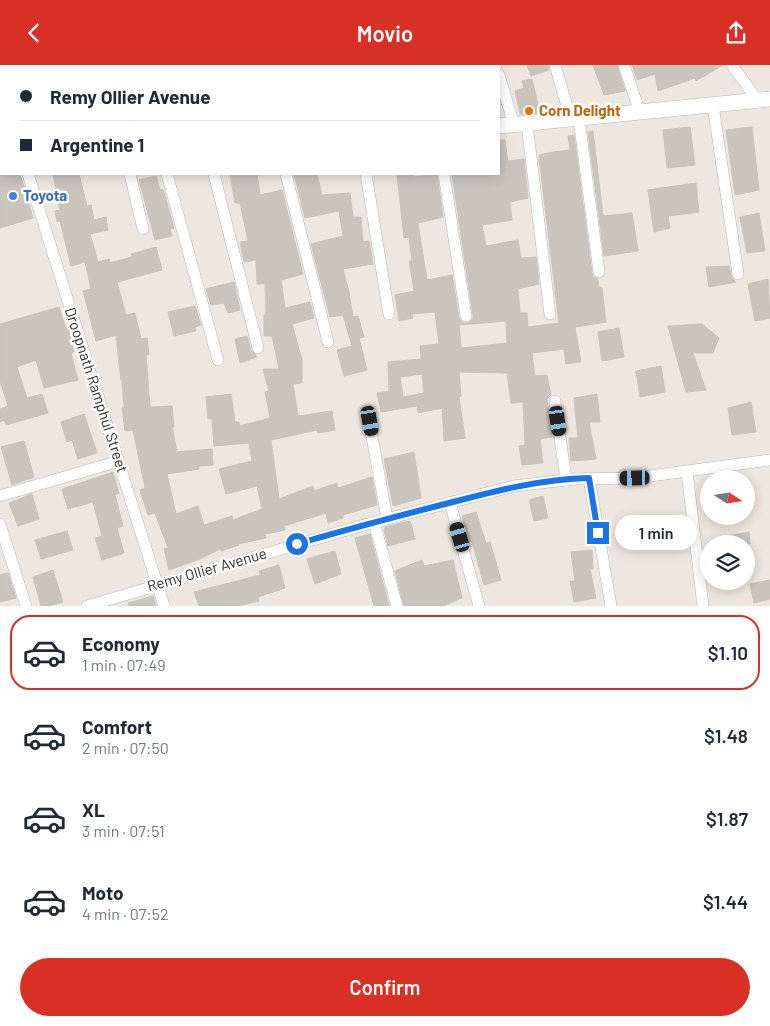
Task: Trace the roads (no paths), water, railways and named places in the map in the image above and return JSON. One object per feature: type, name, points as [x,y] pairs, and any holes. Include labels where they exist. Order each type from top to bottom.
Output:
[{"type":"main road","points":[[513,125],[764,100]]},
{"type":"street","points":[[555,65],[575,119],[599,272]]},
{"type":"street","points":[[624,65],[640,113]]},
{"type":"street","points":[[732,65],[764,100]]},
{"type":"street","points":[[500,79],[513,125],[550,314]]},
{"type":"street","points":[[713,105],[738,274]]},
{"type":"street","name":"Droopnath Ramphul Street","points":[[28,175],[164,606]]},
{"type":"street","points":[[130,175],[143,229]]},
{"type":"street","points":[[166,175],[218,360]]},
{"type":"street","points":[[214,175],[258,348]]},
{"type":"street","points":[[286,175],[328,342]]},
{"type":"street","points":[[366,175],[389,314]]},
{"type":"street","points":[[444,175],[466,316]]},
{"type":"street","points":[[555,401],[566,480]]},
{"type":"street","points":[[370,421],[387,519]]},
{"type":"street","name":"Remy Ollier Avenue","points":[[87,606],[374,522],[514,486],[589,478],[635,478],[770,460]]},
{"type":"street","points":[[0,496],[119,461]]},
{"type":"street","points":[[687,472],[703,606]]},
{"type":"street","points":[[589,478],[611,606]]},
{"type":"street","points":[[450,503],[479,606]]},
{"type":"street","points":[[374,522],[397,606]]},
{"type":"street","points":[[0,524],[26,606]]},
{"type":"place","name":"Corn Delight","points":[[529,111]]},
{"type":"place","name":"Toyota","points":[[13,196]]}]
